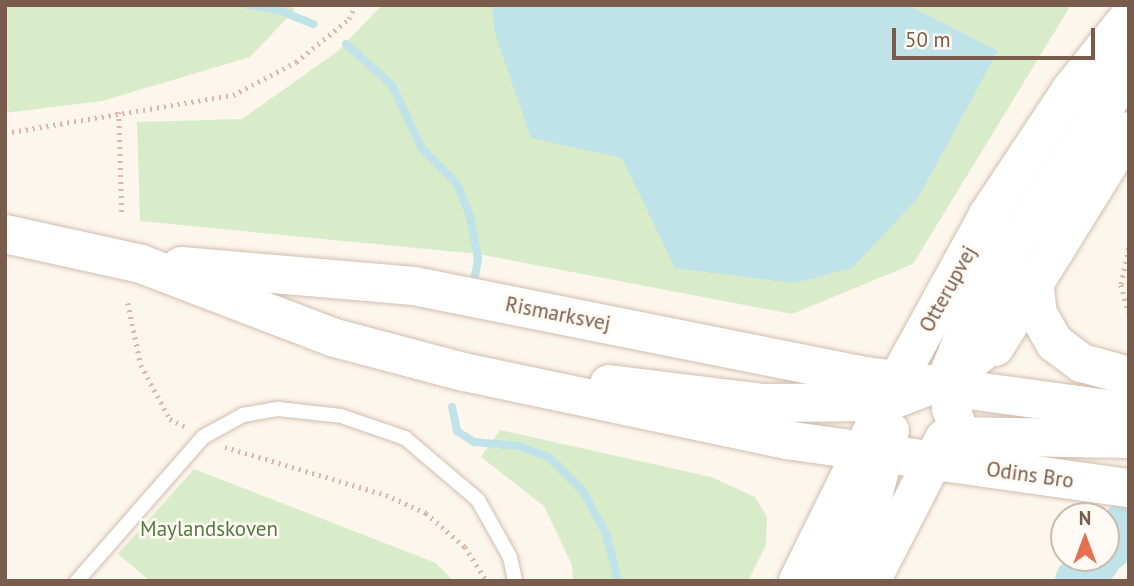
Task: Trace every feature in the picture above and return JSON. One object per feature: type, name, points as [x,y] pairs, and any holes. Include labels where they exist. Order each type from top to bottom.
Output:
[{"type":"main road","name":"Otterupvej","points":[[798,581],[871,458],[892,391],[988,215],[1070,91],[1129,17]]},
{"type":"main road","points":[[950,412],[957,348],[987,290],[1129,70]]},
{"type":"main road","points":[[871,581],[950,412],[1129,131]]},
{"type":"main road","name":"Rismarksvej","points":[[5,234],[141,264],[335,338],[464,372],[657,415],[871,458],[950,412]]},
{"type":"main road","name":"Rismarksvej","points":[[141,264],[330,275],[414,286],[859,374],[892,391],[950,412]]},
{"type":"main road","points":[[1034,278],[1038,314],[1055,343],[1082,363],[1129,376]]},
{"type":"main road","points":[[464,372],[664,388],[764,403],[892,391]]},
{"type":"main road","points":[[950,412],[1129,412]]},
{"type":"main road","points":[[950,412],[1129,439]]},
{"type":"main road","name":"Odins Bro","points":[[950,412],[1068,480],[1121,487]]},
{"type":"main road","points":[[839,581],[867,516],[871,458]]},
{"type":"lane","points":[[1081,204],[1122,172]]},
{"type":"lane","points":[[77,581],[203,437],[243,415],[278,409],[341,416],[405,438],[478,500],[510,557],[515,581]]},
{"type":"path","points":[[5,133],[233,95],[296,62],[349,19],[355,5]]},
{"type":"path","points":[[119,112],[122,214]]},
{"type":"path","points":[[1129,248],[1121,285],[1129,313]]},
{"type":"path","points":[[128,303],[141,365],[170,419],[234,452],[386,495],[426,513],[465,547],[487,581]]},
{"type":"green space","points":[[5,5],[289,5],[295,10],[250,57],[102,101],[5,113]]},
{"type":"green space","points":[[382,5],[1071,5],[913,264],[792,314],[478,254],[140,221],[137,122],[242,119],[338,51]]},
{"type":"green space","points":[[500,430],[711,477],[755,497],[767,517],[766,545],[748,581],[573,581],[572,565],[544,506],[481,457]]},
{"type":"green space","name":"Maylandskoven","points":[[194,469],[436,563],[453,581],[150,581],[118,554]]},
{"type":"water","points":[[492,5],[908,5],[998,51],[918,198],[852,268],[795,283],[675,268],[622,158],[531,138],[495,34]]},
{"type":"waterway","points":[[248,5],[281,11],[314,24]]},
{"type":"waterway","points":[[346,44],[392,85],[422,149],[457,184],[470,217],[478,259],[475,276]]},
{"type":"waterway","points":[[452,407],[457,431],[474,442],[519,446],[550,458],[583,491],[606,534],[618,581]]},
{"type":"waterway","points":[[1120,532],[1129,522]]},
{"type":"waterway","points":[[1079,581],[1086,572]]}]
